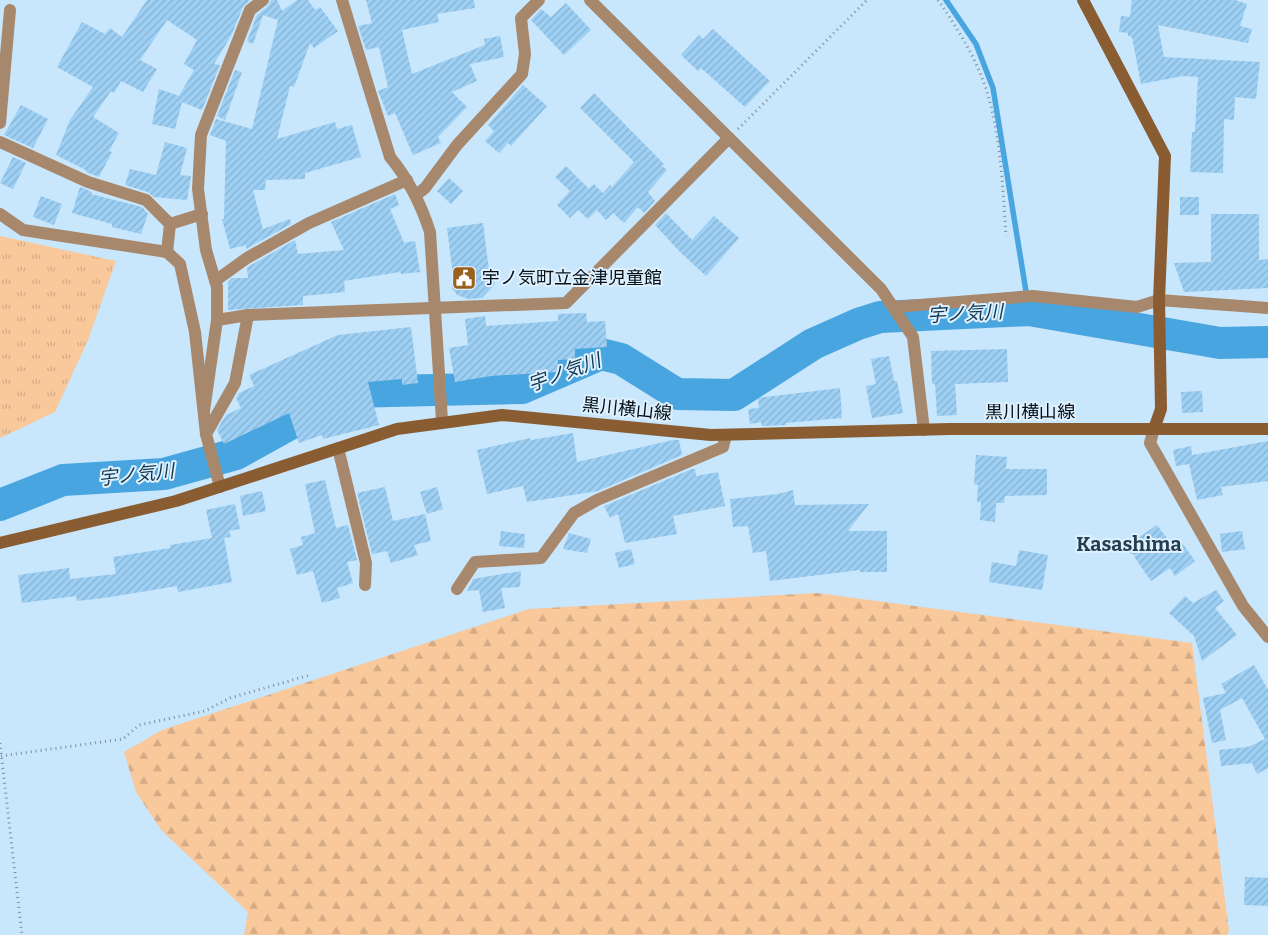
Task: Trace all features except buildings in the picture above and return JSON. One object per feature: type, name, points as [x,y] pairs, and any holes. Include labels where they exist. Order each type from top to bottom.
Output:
[{"type":"main road","points":[[1083,0],[1164,156],[1159,300],[1161,409],[1154,429]]},
{"type":"main road","name":"黒川横山線","points":[[0,543],[176,501],[219,481],[338,448],[397,429],[442,421],[502,415],[726,435],[924,430],[1268,429]]},
{"type":"street","points":[[204,411],[217,320],[215,281],[206,250],[198,189],[201,135],[250,10],[264,0]]},
{"type":"street","points":[[342,0],[390,157],[416,195],[430,232],[442,421]]},
{"type":"street","points":[[416,195],[425,188],[457,145],[522,74],[525,54],[521,18],[539,0]]},
{"type":"street","points":[[590,0],[881,289],[913,337],[924,430]]},
{"type":"street","points":[[0,123],[4,46],[10,10]]},
{"type":"street","points":[[217,320],[248,315],[566,303],[729,138]]},
{"type":"street","points":[[0,142],[88,182],[146,200],[170,224]]},
{"type":"street","points":[[215,281],[247,258],[309,222],[407,180]]},
{"type":"street","points":[[0,214],[23,230],[167,252],[180,264],[195,332],[206,434],[219,481]]},
{"type":"street","points":[[170,224],[202,214]]},
{"type":"street","points":[[167,252],[170,224]]},
{"type":"street","points":[[895,308],[1027,297],[1137,307],[1159,300],[1268,308]]},
{"type":"street","points":[[206,434],[235,383],[248,315]]},
{"type":"street","points":[[1154,429],[1150,443],[1243,606],[1268,637]]},
{"type":"street","points":[[457,589],[476,562],[541,558],[574,513],[597,500],[723,447],[726,435]]},
{"type":"street","points":[[338,448],[366,563],[365,585]]},
{"type":"path","points":[[729,138],[867,0]]},
{"type":"path","points":[[938,0],[974,58],[988,95],[996,136],[1006,236]]},
{"type":"path","points":[[2,756],[123,739],[139,725],[205,712],[230,698],[310,675]]},
{"type":"path","points":[[0,743],[22,935]]},
{"type":"green space","points":[[0,236],[116,261],[88,340],[55,412],[0,438]]},
{"type":"green space","points":[[817,593],[1192,643],[1229,931],[1227,935],[244,935],[248,912],[162,831],[136,792],[124,752],[162,730],[529,609]]},
{"type":"waterway","points":[[946,0],[976,44],[993,88],[1029,310]]},
{"type":"waterway","name":"宇ノ気川","points":[[0,505],[63,480],[164,474],[236,454],[348,392],[522,388],[601,354],[621,359],[677,394],[734,395],[813,344],[858,324],[880,317],[1029,310],[1220,343],[1268,342]]},
{"type":"place","name":"宇ノ気町立金津児童館","points":[[464,278]]},
{"type":"district","name":"Kasashima","points":[[1129,544]]}]
